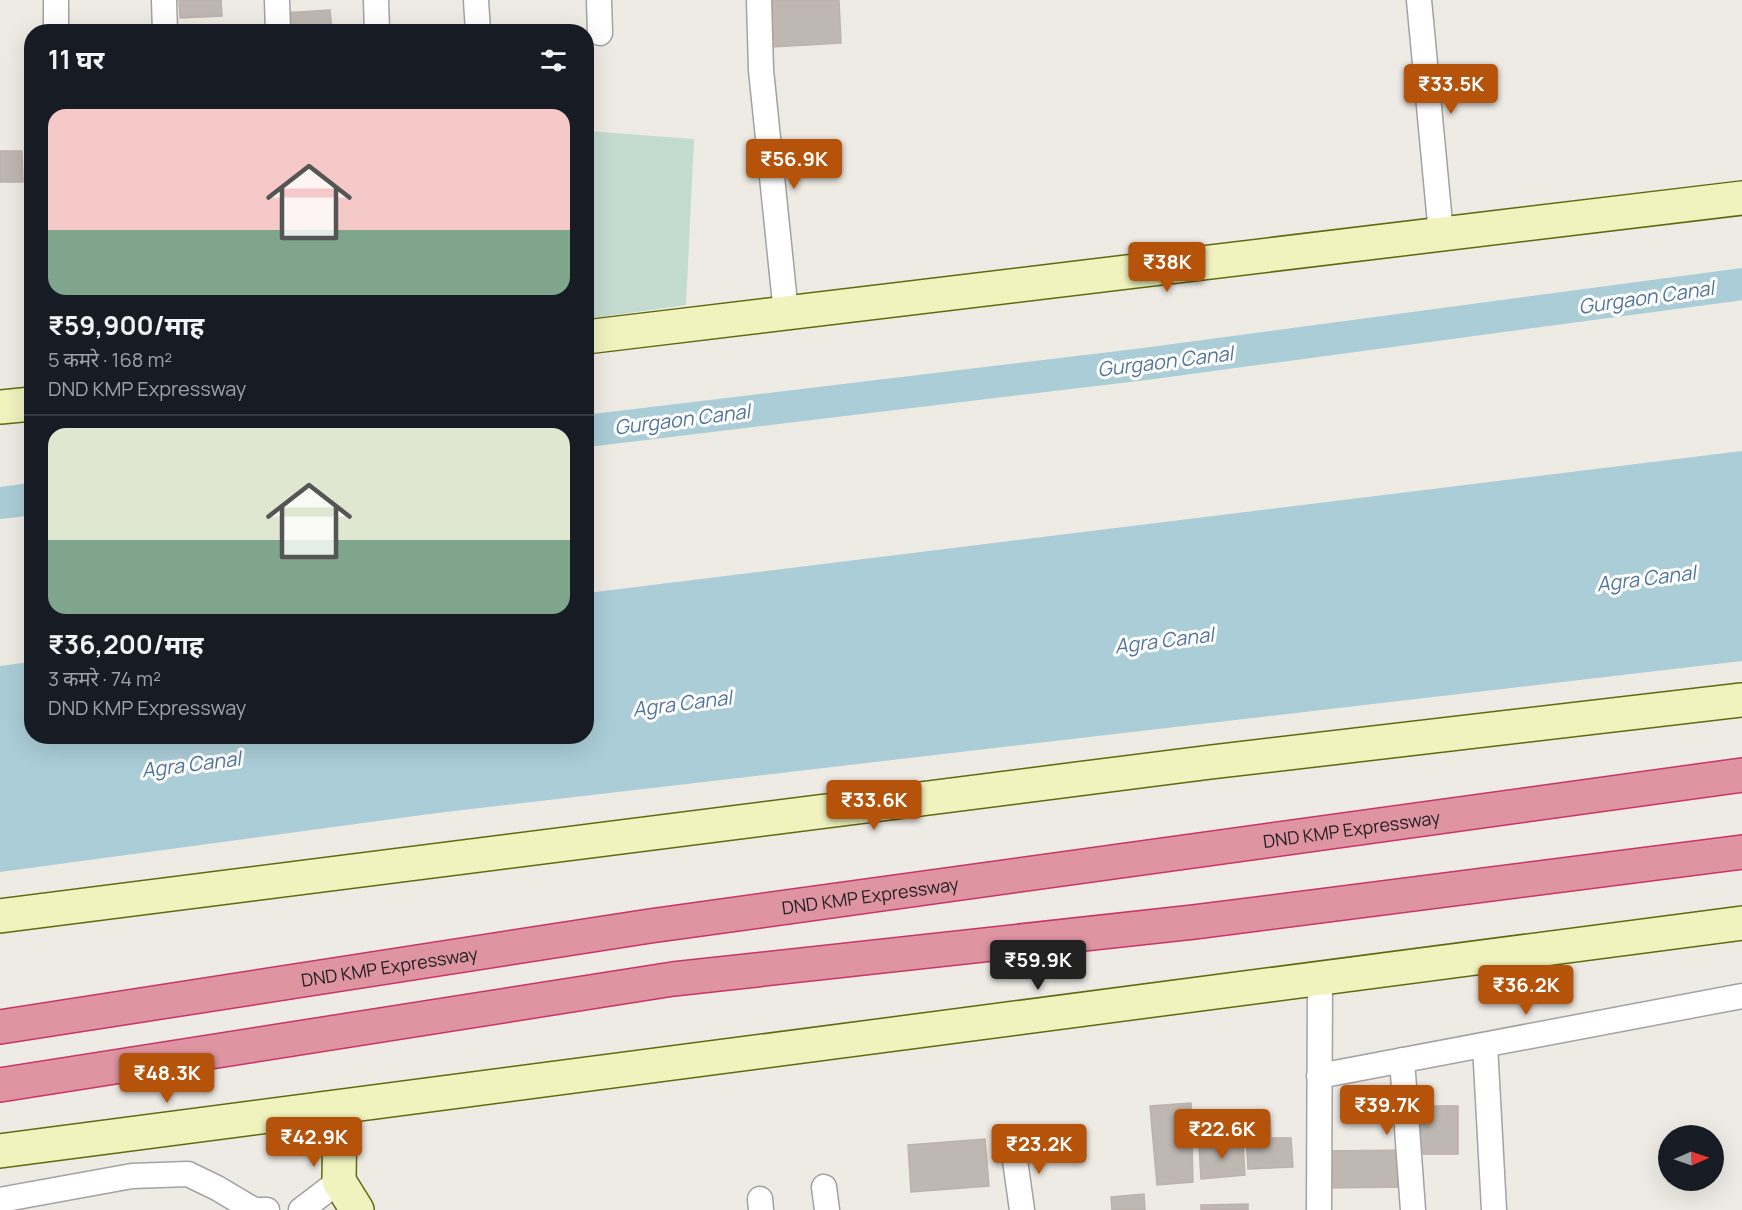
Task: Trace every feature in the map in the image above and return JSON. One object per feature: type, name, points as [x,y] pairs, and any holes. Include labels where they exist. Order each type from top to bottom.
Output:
[{"type":"highway","name":"DND KMP Expressway","points":[[0,1027],[650,926],[1742,775]]},
{"type":"highway","points":[[0,1085],[674,979],[1194,922],[1742,852]]},
{"type":"street","points":[[56,0],[56,24]]},
{"type":"street","points":[[164,0],[165,24]]},
{"type":"street","points":[[277,0],[278,24]]},
{"type":"street","points":[[376,0],[377,24]]},
{"type":"street","points":[[477,0],[478,24]]},
{"type":"street","points":[[599,0],[600,33]]},
{"type":"street","points":[[759,0],[761,59],[786,313]]},
{"type":"street","points":[[1419,0],[1441,234]]},
{"type":"street","points":[[594,336],[1742,198]]},
{"type":"street","points":[[0,407],[24,405]]},
{"type":"street","points":[[0,916],[1211,762],[1742,700]]},
{"type":"street","points":[[0,1151],[1742,923]]},
{"type":"street","points":[[1320,980],[1320,1210]]},
{"type":"street","points":[[1319,1076],[1742,996]]},
{"type":"street","points":[[1485,1045],[1494,1210]]},
{"type":"street","points":[[1402,1060],[1413,1210]]},
{"type":"street","points":[[340,1108],[339,1181],[357,1210]]},
{"type":"street","points":[[1013,1146],[1022,1210]]},
{"type":"street","points":[[0,1200],[132,1176],[188,1174],[254,1210],[267,1210]]},
{"type":"street","points":[[301,1210],[339,1181]]},
{"type":"green space","points":[[594,132],[694,139],[686,305],[594,318]]},
{"type":"water","name":"Agra Canal","points":[[1742,451],[1742,661],[437,813],[0,872],[0,666],[24,663],[24,744],[594,744],[594,592]]},
{"type":"building","points":[[179,0],[221,0],[222,16],[180,18]]},
{"type":"building","points":[[769,0],[839,0],[841,43],[772,47]]},
{"type":"building","points":[[330,10],[331,24],[284,24],[283,13]]},
{"type":"building","points":[[0,151],[22,151],[23,182],[0,182]]},
{"type":"building","points":[[1191,1103],[1193,1182],[1157,1185],[1150,1106]]},
{"type":"building","points":[[1418,1106],[1458,1106],[1458,1154],[1419,1154]]},
{"type":"building","points":[[1270,1118],[1271,1138],[1291,1138],[1293,1167],[1248,1169],[1245,1119]]},
{"type":"building","points":[[985,1139],[989,1186],[911,1192],[908,1145]]},
{"type":"building","points":[[1243,1142],[1245,1175],[1201,1179],[1199,1145]]},
{"type":"building","points":[[1407,1150],[1407,1187],[1323,1188],[1323,1151]]},
{"type":"building","points":[[1144,1194],[1145,1210],[1112,1210],[1111,1197]]},
{"type":"building","points":[[1248,1204],[1248,1210],[1201,1210],[1201,1205]]},
{"type":"waterway","name":"Gurgaon Canal","points":[[594,430],[1145,364],[1742,284]]},
{"type":"waterway","name":"Gurgaon Canal","points":[[0,503],[24,500]]}]
